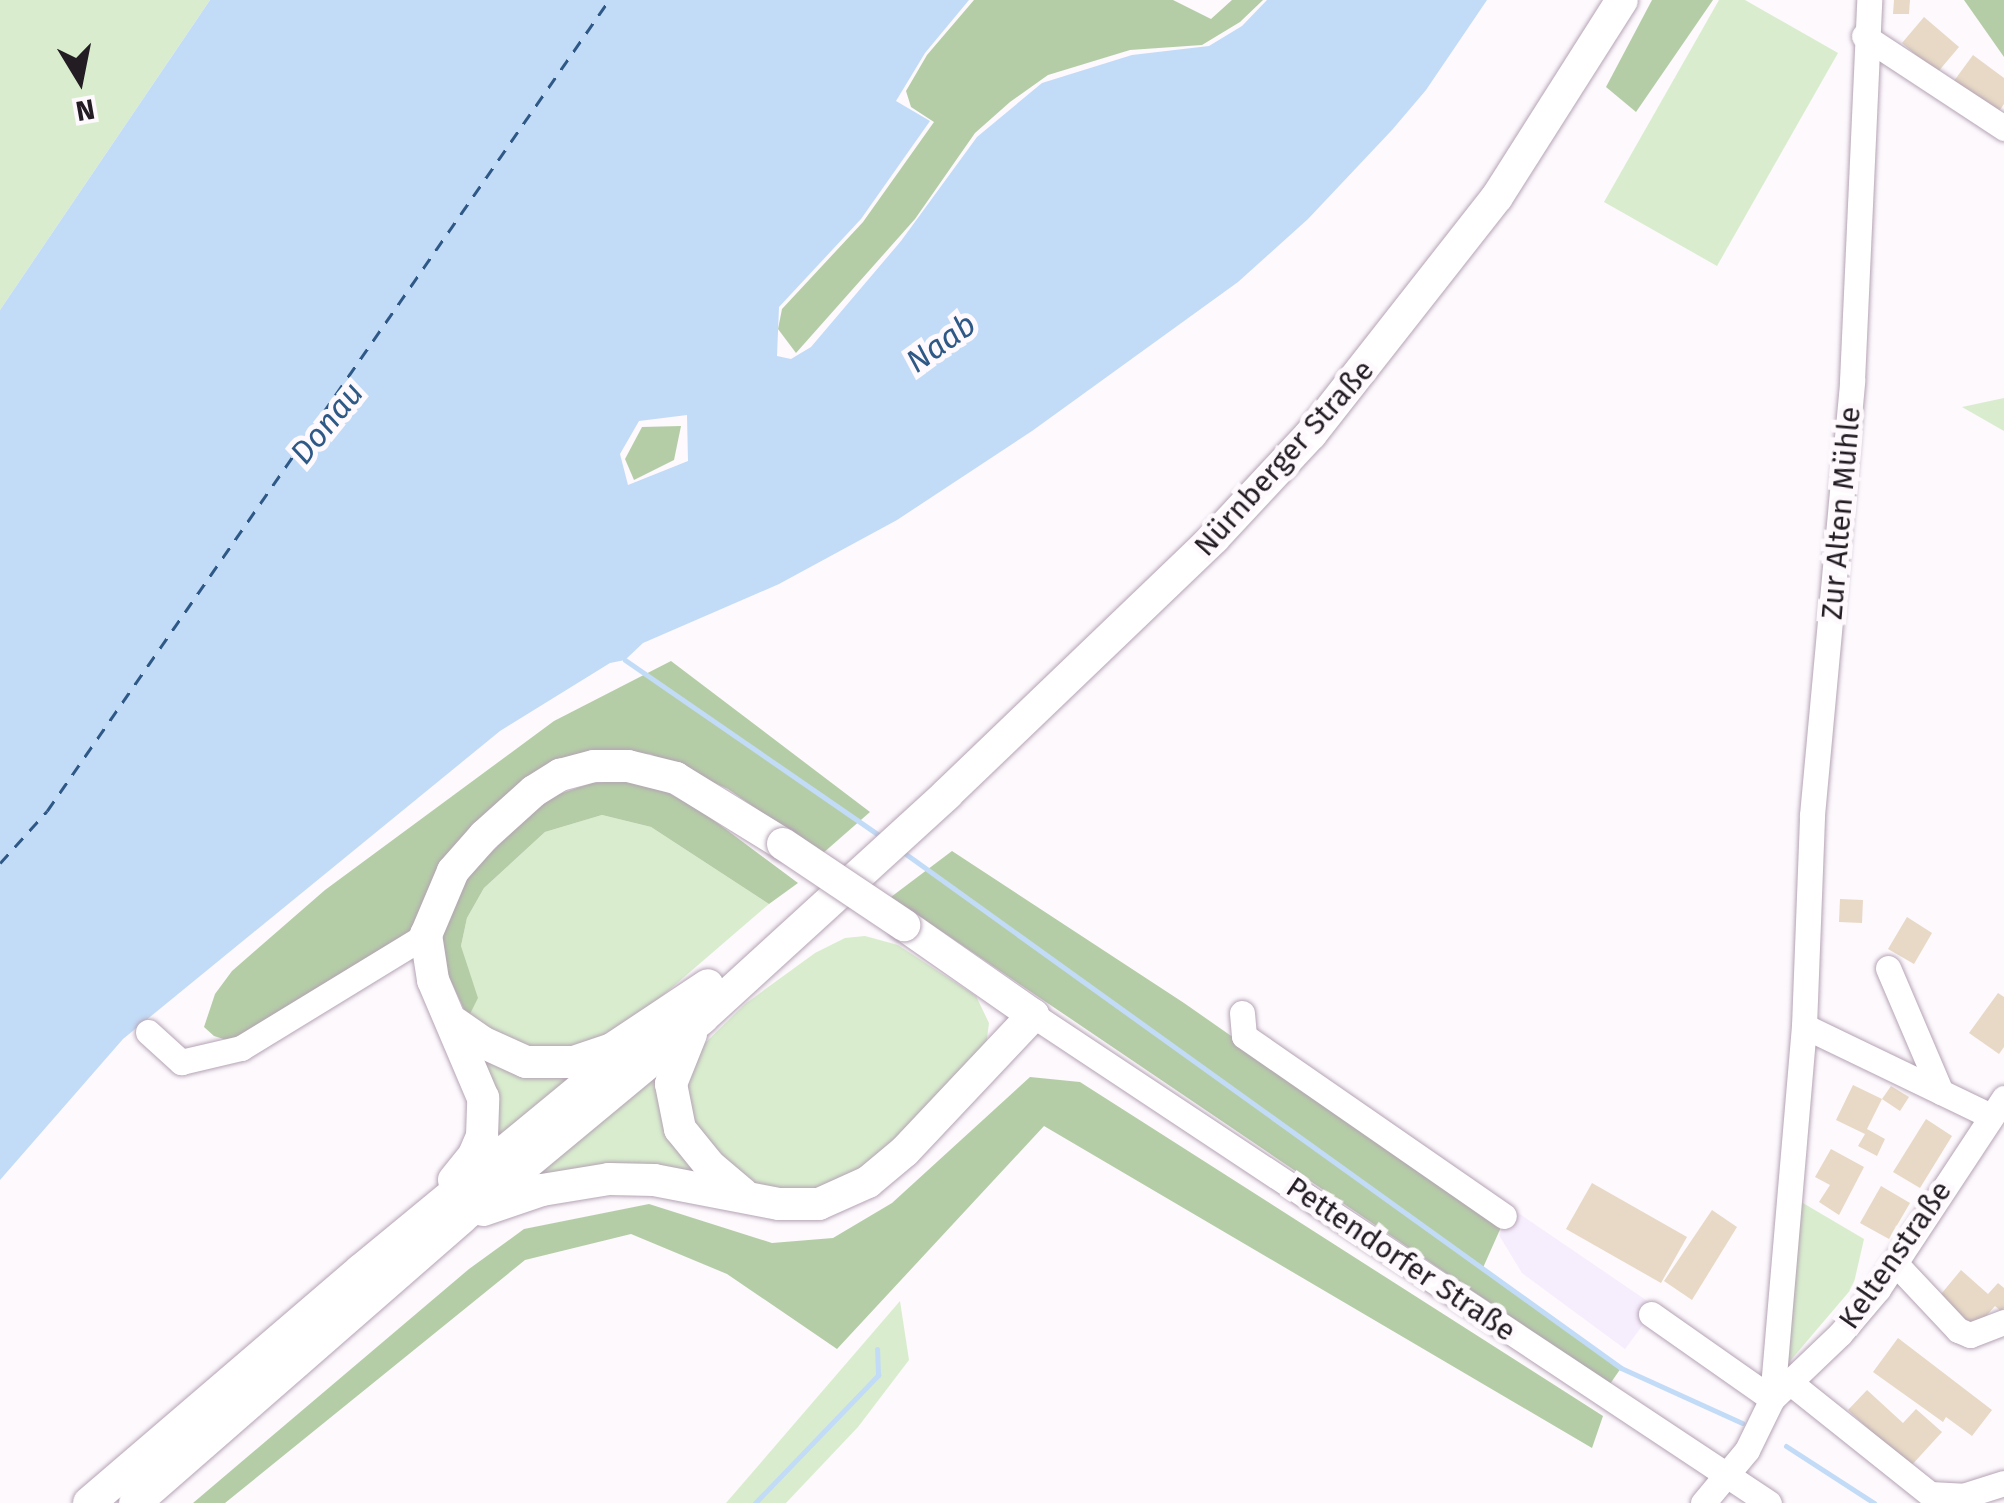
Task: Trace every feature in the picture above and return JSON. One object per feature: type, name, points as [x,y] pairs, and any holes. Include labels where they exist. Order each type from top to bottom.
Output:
[{"type":"main road","name":"Nürnberger Straße","points":[[876,857],[1134,618],[1311,434],[1497,198],[1622,0]]},
{"type":"main road","points":[[360,1270],[458,1177],[482,1136],[483,1098],[433,980],[426,935],[453,871],[534,791],[560,774],[594,766],[628,766],[676,778],[782,844],[1033,1015],[905,1151],[868,1182],[819,1204],[779,1204],[654,1180],[608,1179],[542,1190],[460,1219]]},
{"type":"main road","points":[[89,1503],[360,1270],[708,985],[876,857]]},
{"type":"main road","points":[[135,1503],[460,1219],[702,1018],[876,857]]},
{"type":"main road","points":[[454,1022],[508,1056],[539,1063],[574,1062],[612,1048],[708,985]]},
{"type":"main road","points":[[702,1018],[675,1064],[673,1104],[680,1129],[693,1149],[747,1196]]},
{"type":"street","name":"Zur Alten Mühle","points":[[1728,1476],[1782,1392],[1812,815],[1852,381],[1864,36],[1869,0]]},
{"type":"street","points":[[1864,36],[2004,128]]},
{"type":"street","points":[[148,1032],[181,1062],[241,1048],[426,935]]},
{"type":"street","points":[[1888,968],[1942,1092]]},
{"type":"street","points":[[1242,1013],[1244,1036],[1504,1216]]},
{"type":"street","name":"Pettendorfer Straße","points":[[1033,1015],[1769,1503]]},
{"type":"street","points":[[1804,1026],[1942,1092],[1997,1107]]},
{"type":"street","name":"Keltenstraße","points":[[1782,1392],[1840,1334],[1894,1263],[1997,1107]]},
{"type":"street","points":[[1894,1263],[1958,1330],[1970,1335],[2004,1322]]},
{"type":"street","points":[[1651,1314],[1782,1392],[1930,1494],[1963,1496],[2004,1483]]},
{"type":"street","points":[[1703,1503],[1728,1476]]},
{"type":"shaded area","points":[[1511,1208],[1656,1307],[1625,1349],[1522,1273],[1499,1235]]},
{"type":"green space","points":[[0,0],[210,0],[0,310]]},
{"type":"green space","points":[[974,0],[1173,0],[1211,19],[1232,0],[1263,0],[1240,22],[1202,45],[1130,50],[1048,75],[1010,102],[975,133],[915,219],[796,353],[778,329],[782,309],[863,222],[934,122],[911,107],[906,91],[927,55]]},
{"type":"green space","points":[[1652,0],[1713,0],[1636,112],[1606,87]]},
{"type":"green space","points":[[1719,0],[1745,0],[1838,53],[1717,266],[1604,202]]},
{"type":"green space","points":[[1964,0],[2004,0],[2004,57]]},
{"type":"green space","points":[[2004,398],[2004,431],[1962,407]]},
{"type":"green space","points":[[681,426],[674,460],[634,480],[625,459],[642,427]]},
{"type":"green space","points":[[671,661],[870,812],[822,854],[728,789],[650,754],[607,753],[561,763],[411,932],[239,1044],[214,1036],[204,1027],[215,994],[232,971],[325,890],[554,721]]},
{"type":"green space","points":[[630,780],[667,792],[704,813],[798,883],[769,904],[651,827],[602,815],[545,832],[484,888],[467,918],[461,946],[478,998],[468,1018],[442,962],[442,933],[452,902],[474,869],[547,798],[592,783]]},
{"type":"green space","points":[[602,815],[651,827],[769,904],[611,1040],[585,1050],[519,1051],[468,1018],[461,946],[467,918],[484,888],[545,832]]},
{"type":"green space","points":[[952,851],[1184,1003],[1502,1225],[1482,1270],[1621,1368],[1610,1384],[891,897]]},
{"type":"green space","points":[[865,936],[898,945],[976,996],[989,1023],[986,1046],[881,1159],[823,1190],[789,1192],[750,1184],[721,1163],[682,1104],[696,1052],[745,1004],[815,953],[845,938]]},
{"type":"green space","points":[[476,1047],[580,1069],[493,1150]]},
{"type":"green space","points":[[658,1071],[709,1180],[522,1183]]},
{"type":"green space","points":[[1030,1077],[1080,1082],[1603,1416],[1592,1448],[1044,1126],[837,1349],[727,1274],[631,1234],[525,1260],[225,1503],[193,1503],[469,1269],[524,1229],[649,1204],[772,1243],[833,1238],[892,1203]]},
{"type":"green space","points":[[1791,1196],[1864,1239],[1853,1287],[1779,1374]]},
{"type":"green space","points":[[900,1301],[909,1360],[858,1427],[786,1503],[726,1503]]},
{"type":"water","points":[[210,0],[969,0],[925,53],[896,101],[930,121],[861,219],[779,307],[777,356],[791,359],[811,347],[901,241],[977,137],[1042,83],[1132,55],[1209,46],[1242,26],[1267,0],[1487,0],[1426,90],[1392,130],[1308,219],[1238,282],[1032,431],[897,520],[779,584],[643,643],[625,660],[610,663],[500,731],[123,1039],[0,1180],[0,310]],"holes":[[[687,415],[688,461],[628,485],[620,454],[639,421]]]},
{"type":"building","points":[[1894,0],[1910,0],[1909,14],[1893,14]]},
{"type":"building","points":[[1924,17],[1959,47],[1937,73],[1902,43]]},
{"type":"building","points":[[1973,55],[2004,78],[2004,104],[1995,117],[1951,85]]},
{"type":"building","points":[[1840,899],[1863,900],[1862,923],[1839,922]]},
{"type":"building","points":[[1907,917],[1932,933],[1914,964],[1888,949]]},
{"type":"building","points":[[1998,993],[2004,997],[2004,1047],[1999,1054],[1969,1033]]},
{"type":"building","points":[[1853,1085],[1882,1099],[1867,1129],[1885,1139],[1877,1156],[1858,1146],[1865,1134],[1836,1120]]},
{"type":"building","points":[[1891,1086],[1909,1097],[1900,1111],[1882,1099]]},
{"type":"building","points":[[1926,1119],[1952,1136],[1920,1188],[1893,1172]]},
{"type":"building","points":[[1831,1149],[1864,1167],[1839,1215],[1819,1202],[1830,1185],[1815,1177]]},
{"type":"building","points":[[1592,1183],[1687,1237],[1661,1283],[1566,1229]]},
{"type":"building","points":[[1881,1186],[1910,1203],[1889,1239],[1860,1223]]},
{"type":"building","points":[[1712,1210],[1737,1227],[1692,1300],[1664,1281]]},
{"type":"building","points":[[1961,1270],[1988,1294],[1998,1283],[2004,1288],[2004,1308],[2001,1311],[1995,1306],[1973,1331],[1937,1299]]},
{"type":"building","points":[[1898,1338],[1992,1410],[1972,1436],[1946,1417],[1943,1422],[1873,1372]]},
{"type":"building","points":[[1867,1390],[1903,1423],[1916,1409],[1942,1432],[1910,1467],[1848,1410]]},
{"type":"waterway","points":[[625,660],[882,837]]},
{"type":"waterway","points":[[903,852],[1621,1368],[1742,1423]]},
{"type":"waterway","points":[[755,1503],[878,1375],[877,1349]]},
{"type":"waterway","points":[[1786,1446],[1874,1503]]},
{"type":"ferry route","points":[[0,863],[47,811],[609,0]]},
{"type":"water label","name":"Naab","points":[[941,343]]},
{"type":"water label","name":"Donau","points":[[327,423]]}]
